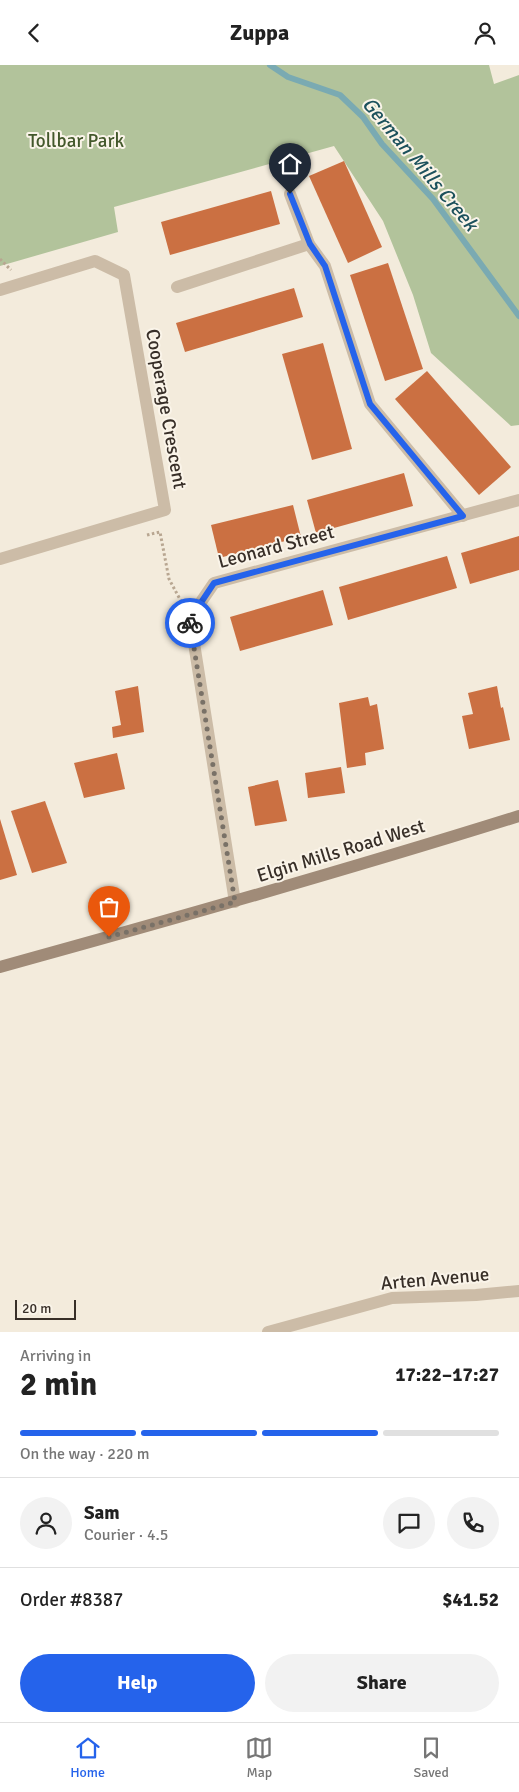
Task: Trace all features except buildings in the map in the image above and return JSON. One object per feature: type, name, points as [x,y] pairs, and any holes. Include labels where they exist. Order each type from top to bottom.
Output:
[{"type":"main road","name":"Elgin Mills Road West","points":[[0,967],[235,902],[519,816]]},
{"type":"street","points":[[290,194],[310,244],[325,266],[370,404],[463,516]]},
{"type":"street","points":[[177,287],[310,244]]},
{"type":"street","name":"Cooperage Crescent","points":[[0,290],[95,261],[124,275],[165,510],[0,559]]},
{"type":"street","name":"Leonard Street","points":[[190,619],[214,583],[519,500]]},
{"type":"street","points":[[190,619],[235,902]]},
{"type":"street","name":"Arten Avenue","points":[[268,1332],[392,1298],[476,1295],[519,1291]]},
{"type":"path","points":[[144,535],[160,532],[169,579],[190,619]]},
{"type":"green space","name":"Tollbar Park","points":[[0,65],[489,65],[494,84],[519,75],[519,425],[511,426],[431,353],[413,295],[383,221],[334,146],[114,207],[118,232],[0,266]]},
{"type":"waterway","name":"German Mills Creek","points":[[270,65],[288,77],[340,95],[363,117],[382,144],[433,199],[519,316]]},
{"type":"way so far","points":[[109,937],[235,902],[190,623]]},
{"type":"route","points":[[190,623],[190,619],[214,583],[463,516],[370,404],[325,266],[310,244],[290,194]]}]
